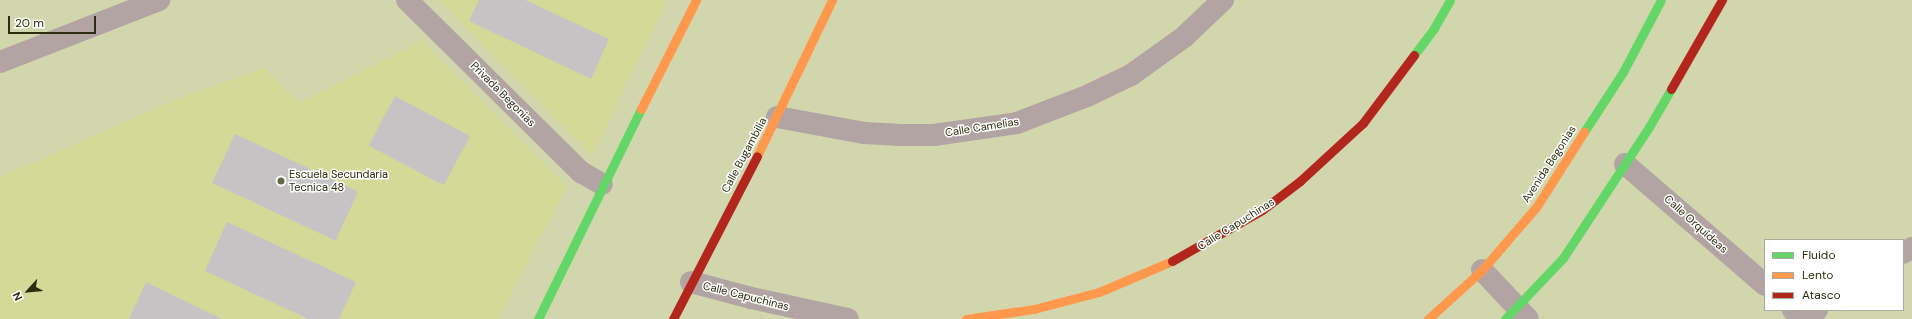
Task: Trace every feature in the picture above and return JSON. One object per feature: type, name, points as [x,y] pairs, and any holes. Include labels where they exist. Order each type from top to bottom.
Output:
[{"type":"street","points":[[0,62],[159,0]]},
{"type":"street","name":"Privada Begonias","points":[[407,0],[581,172],[602,184]]},
{"type":"street","points":[[538,319],[602,184],[696,0]]},
{"type":"street","name":"Calle Bugambilia","points":[[673,319],[777,117],[832,0]]},
{"type":"street","name":"Calle Camelias","points":[[777,117],[864,132],[897,135],[934,135],[1017,122],[1087,96],[1131,75],[1184,37],[1223,0]]},
{"type":"street","name":"Calle Capuchinas","points":[[966,319],[1034,309],[1099,292],[1176,259],[1262,210],[1300,181],[1363,123],[1408,65],[1450,0]]},
{"type":"street","name":"Avenida Begonias","points":[[1428,319],[1482,270],[1537,206],[1623,72],[1661,0]]},
{"type":"street","points":[[1482,270],[1516,315],[1563,258],[1625,164],[1722,0]]},
{"type":"street","name":"Calle Orquídeas","points":[[1625,164],[1764,284]]},
{"type":"street","name":"Calle Capuchinas","points":[[691,282],[751,298],[848,319]]},
{"type":"street","points":[[1795,311],[1806,317],[1815,311]]},
{"type":"shaded area","points":[[439,0],[667,0],[592,156]]},
{"type":"shaded area","name":"Escuela Secundaria Tecnica 48","points":[[421,40],[567,186],[498,319],[0,319],[0,177],[177,99],[264,68],[299,103]]},
{"type":"building","points":[[479,0],[525,0],[609,39],[591,79],[469,21]]},
{"type":"building","points":[[395,96],[470,136],[444,185],[369,145]]},
{"type":"building","points":[[235,134],[358,191],[335,240],[212,183]]},
{"type":"building","points":[[227,222],[356,282],[339,319],[308,319],[205,271]]},
{"type":"building","points":[[146,282],[222,319],[129,319]]},
{"type":"traffic: fast","points":[[1414,55],[1434,28],[1450,0]]},
{"type":"traffic: fast","points":[[1584,132],[1623,72],[1661,0]]},
{"type":"traffic: fast","points":[[1505,319],[1563,258],[1649,127],[1671,89]]},
{"type":"traffic: fast","points":[[538,319],[641,109]]},
{"type":"traffic: slow","points":[[641,109],[696,0]]},
{"type":"traffic: slow","points":[[757,156],[832,0]]},
{"type":"traffic: slow","points":[[1428,319],[1482,270],[1537,206],[1584,132]]},
{"type":"traffic: slow","points":[[966,319],[1034,309],[1099,292],[1172,261]]},
{"type":"traffic: jam","points":[[1671,89],[1722,0]]},
{"type":"traffic: jam","points":[[1172,261],[1262,210],[1300,181],[1363,123],[1414,55]]},
{"type":"traffic: jam","points":[[673,319],[757,156]]},
{"type":"place","name":"Escuela Secundaria Tecnica 48","points":[[281,181]]}]
